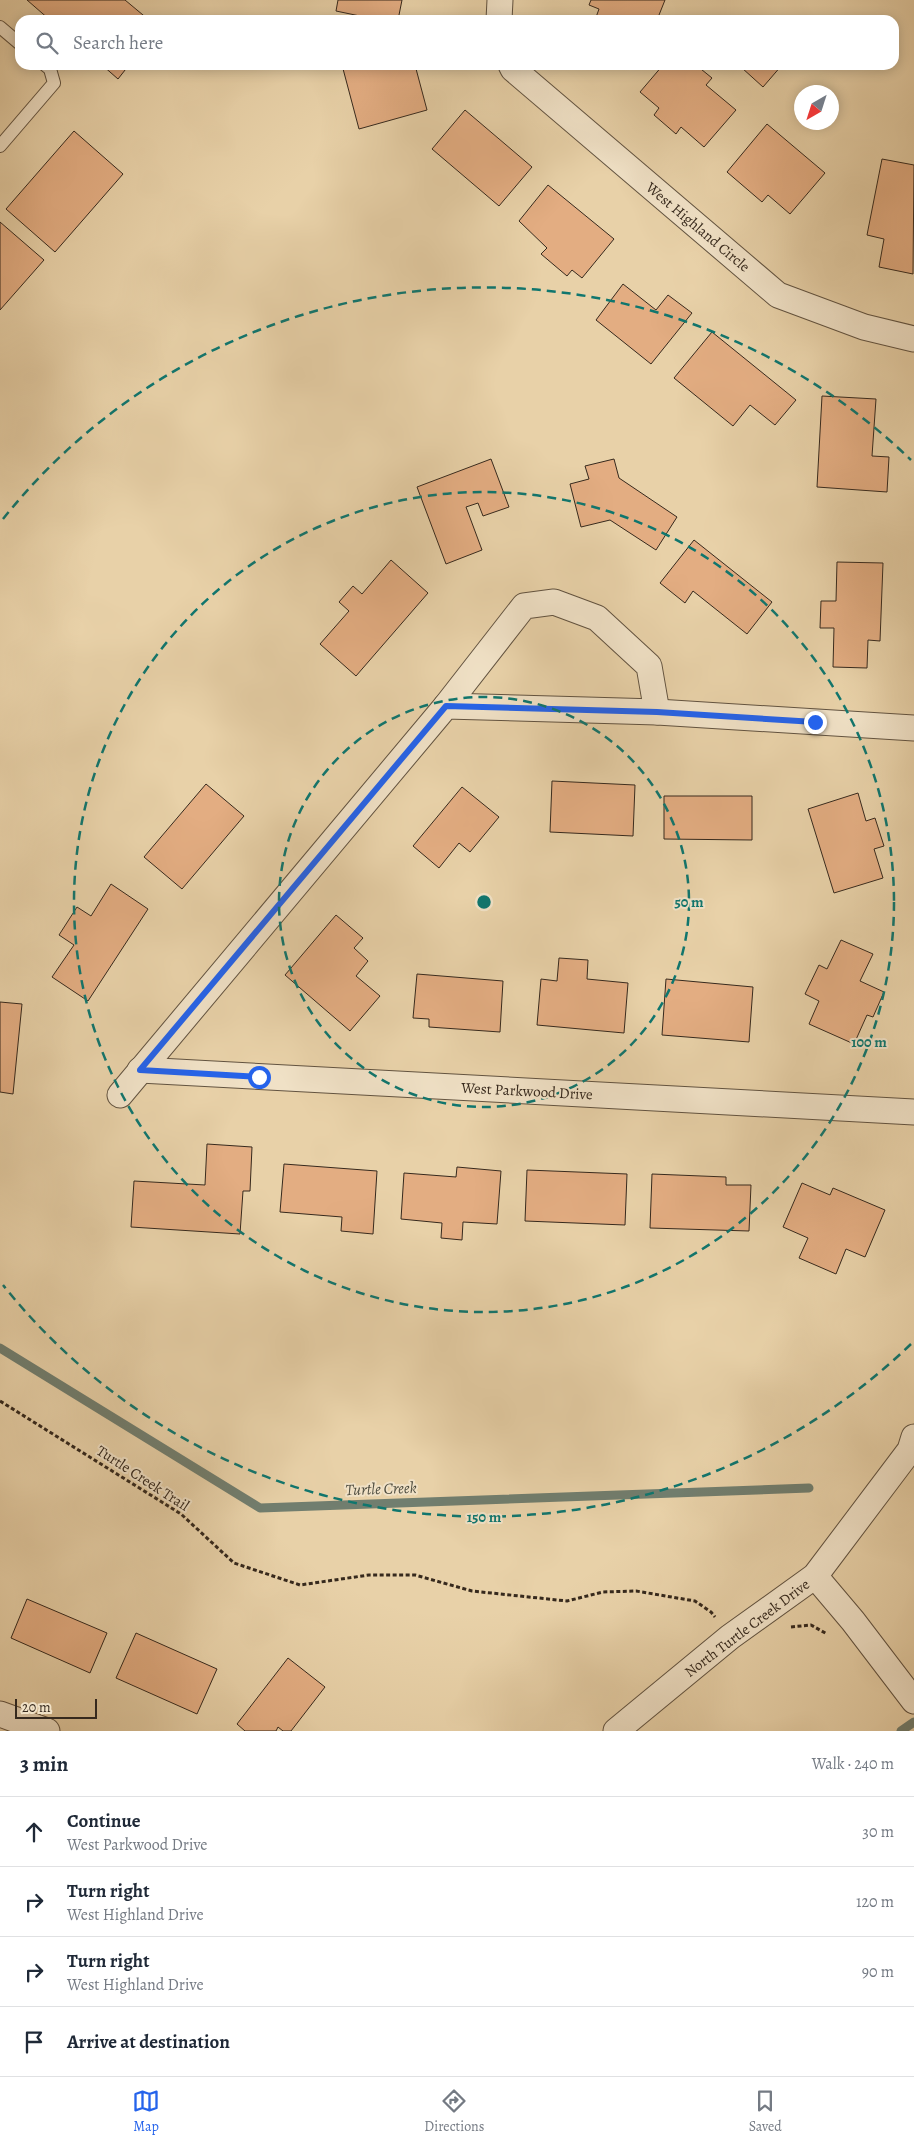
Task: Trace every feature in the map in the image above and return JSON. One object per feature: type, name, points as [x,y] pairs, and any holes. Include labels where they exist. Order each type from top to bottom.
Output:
[{"type":"street","points":[[498,15],[500,0]]},
{"type":"street","name":"West Highland Circle","points":[[514,70],[778,294],[864,327],[914,339]]},
{"type":"street","points":[[120,1095],[446,706],[524,606],[554,602],[597,618],[649,666],[657,712]]},
{"type":"street","points":[[446,706],[657,712],[914,728]]},
{"type":"street","name":"West Parkwood Drive","points":[[140,1070],[914,1112]]},
{"type":"street","name":"North Turtle Creek Drive","points":[[616,1731],[730,1637],[815,1576],[910,1450],[914,1437]]},
{"type":"street","points":[[815,1576],[914,1701]]},
{"type":"street","points":[[0,1714],[47,1731]]},
{"type":"lane","points":[[0,27],[15,40]]},
{"type":"lane","points":[[0,146],[54,83],[50,70]]},
{"type":"path","name":"Turtle Creek Trail","points":[[0,1401],[181,1514],[234,1563],[300,1585],[369,1575],[415,1575],[472,1591],[567,1601],[603,1592],[636,1591],[695,1601],[711,1612]]},
{"type":"path","points":[[790,1627],[811,1625],[831,1636]]},
{"type":"building","points":[[27,0],[125,0],[143,15],[44,15]]},
{"type":"building","points":[[338,0],[402,0],[399,15],[355,15],[336,11]]},
{"type":"building","points":[[591,0],[665,0],[659,15],[597,15],[599,9],[589,5]]},
{"type":"building","points":[[108,70],[125,70],[118,79]]},
{"type":"building","points":[[343,70],[416,70],[427,110],[359,129]]},
{"type":"building","points":[[659,70],[702,70],[712,78],[706,85],[736,110],[704,147],[681,127],[676,134],[654,115],[659,108],[640,92]]},
{"type":"building","points":[[744,70],[778,70],[763,87]]},
{"type":"building","points":[[465,110],[532,167],[499,206],[432,149]]},
{"type":"building","points":[[767,124],[825,173],[790,214],[768,195],[762,202],[727,172]]},
{"type":"building","points":[[74,131],[123,174],[55,252],[6,209]]},
{"type":"building","points":[[882,159],[914,165],[913,274],[879,267],[884,239],[867,235]]},
{"type":"building","points":[[548,185],[614,239],[582,278],[572,270],[567,276],[541,254],[547,248],[519,221]]},
{"type":"building","points":[[0,222],[44,260],[0,310]]},
{"type":"building","points":[[623,284],[656,310],[668,295],[692,313],[651,364],[596,320]]},
{"type":"building","points":[[712,332],[796,400],[775,425],[750,405],[733,426],[674,378]]},
{"type":"building","points":[[822,396],[876,399],[872,456],[889,457],[887,492],[817,487]]},
{"type":"building","points":[[491,459],[509,507],[483,516],[478,503],[466,507],[482,550],[446,564],[417,487]]},
{"type":"building","points":[[614,459],[619,478],[677,517],[656,550],[610,520],[581,527],[570,484],[589,479],[585,466]]},
{"type":"building","points":[[694,540],[772,602],[747,634],[693,591],[685,603],[660,583]]},
{"type":"building","points":[[391,560],[428,593],[356,676],[320,644],[349,611],[339,602],[353,586],[362,594]]},
{"type":"building","points":[[837,562],[883,563],[880,641],[868,640],[867,668],[833,667],[834,628],[820,628],[821,601],[836,601]]},
{"type":"building","points":[[552,781],[635,785],[633,836],[550,832]]},
{"type":"building","points":[[206,784],[244,816],[182,889],[144,857]]},
{"type":"building","points":[[462,787],[499,817],[470,852],[459,843],[439,868],[413,846]]},
{"type":"building","points":[[858,793],[866,821],[875,818],[884,846],[874,849],[883,878],[834,893],[808,809]]},
{"type":"building","points":[[664,796],[752,796],[752,840],[664,839]]},
{"type":"building","points":[[111,884],[148,909],[88,1001],[52,977],[74,945],[59,935],[77,907],[91,916]]},
{"type":"building","points":[[336,915],[363,938],[354,948],[368,961],[356,976],[380,996],[350,1031],[285,975]]},
{"type":"building","points":[[841,940],[873,954],[860,981],[884,992],[873,1017],[867,1015],[854,1044],[809,1024],[819,1001],[805,994],[819,965],[827,969]]},
{"type":"building","points":[[559,958],[588,960],[587,979],[628,983],[624,1033],[537,1025],[541,979],[557,981]]},
{"type":"building","points":[[417,974],[503,981],[500,1032],[429,1027],[429,1019],[413,1018]]},
{"type":"building","points":[[666,979],[753,987],[749,1042],[662,1035]]},
{"type":"building","points":[[0,1002],[22,1004],[13,1094],[0,1092]]},
{"type":"building","points":[[207,1144],[252,1147],[250,1191],[243,1191],[240,1234],[131,1227],[134,1181],[205,1185]]},
{"type":"building","points":[[284,1164],[377,1171],[373,1234],[341,1231],[342,1217],[280,1212]]},
{"type":"building","points":[[457,1167],[501,1171],[497,1224],[463,1222],[462,1240],[441,1238],[442,1223],[401,1219],[404,1173],[456,1177]]},
{"type":"building","points":[[527,1170],[627,1174],[625,1225],[525,1221]]},
{"type":"building","points":[[652,1174],[726,1177],[726,1185],[751,1185],[749,1231],[650,1228]]},
{"type":"building","points":[[802,1183],[830,1195],[833,1188],[885,1210],[865,1257],[846,1249],[836,1274],[799,1258],[808,1238],[783,1227]]},
{"type":"building","points":[[27,1599],[107,1633],[90,1673],[11,1638]]},
{"type":"building","points":[[136,1633],[217,1669],[197,1714],[116,1678]]},
{"type":"building","points":[[288,1658],[325,1687],[291,1731],[283,1731],[278,1727],[276,1731],[245,1731],[237,1724]]},
{"type":"waterway","name":"Turtle Creek","points":[[0,1348],[260,1508],[809,1488]]},
{"type":"waterway","points":[[901,1731],[914,1722]]},
{"type":"route","points":[[259,1077],[140,1070],[446,706],[657,712],[815,722]]}]
